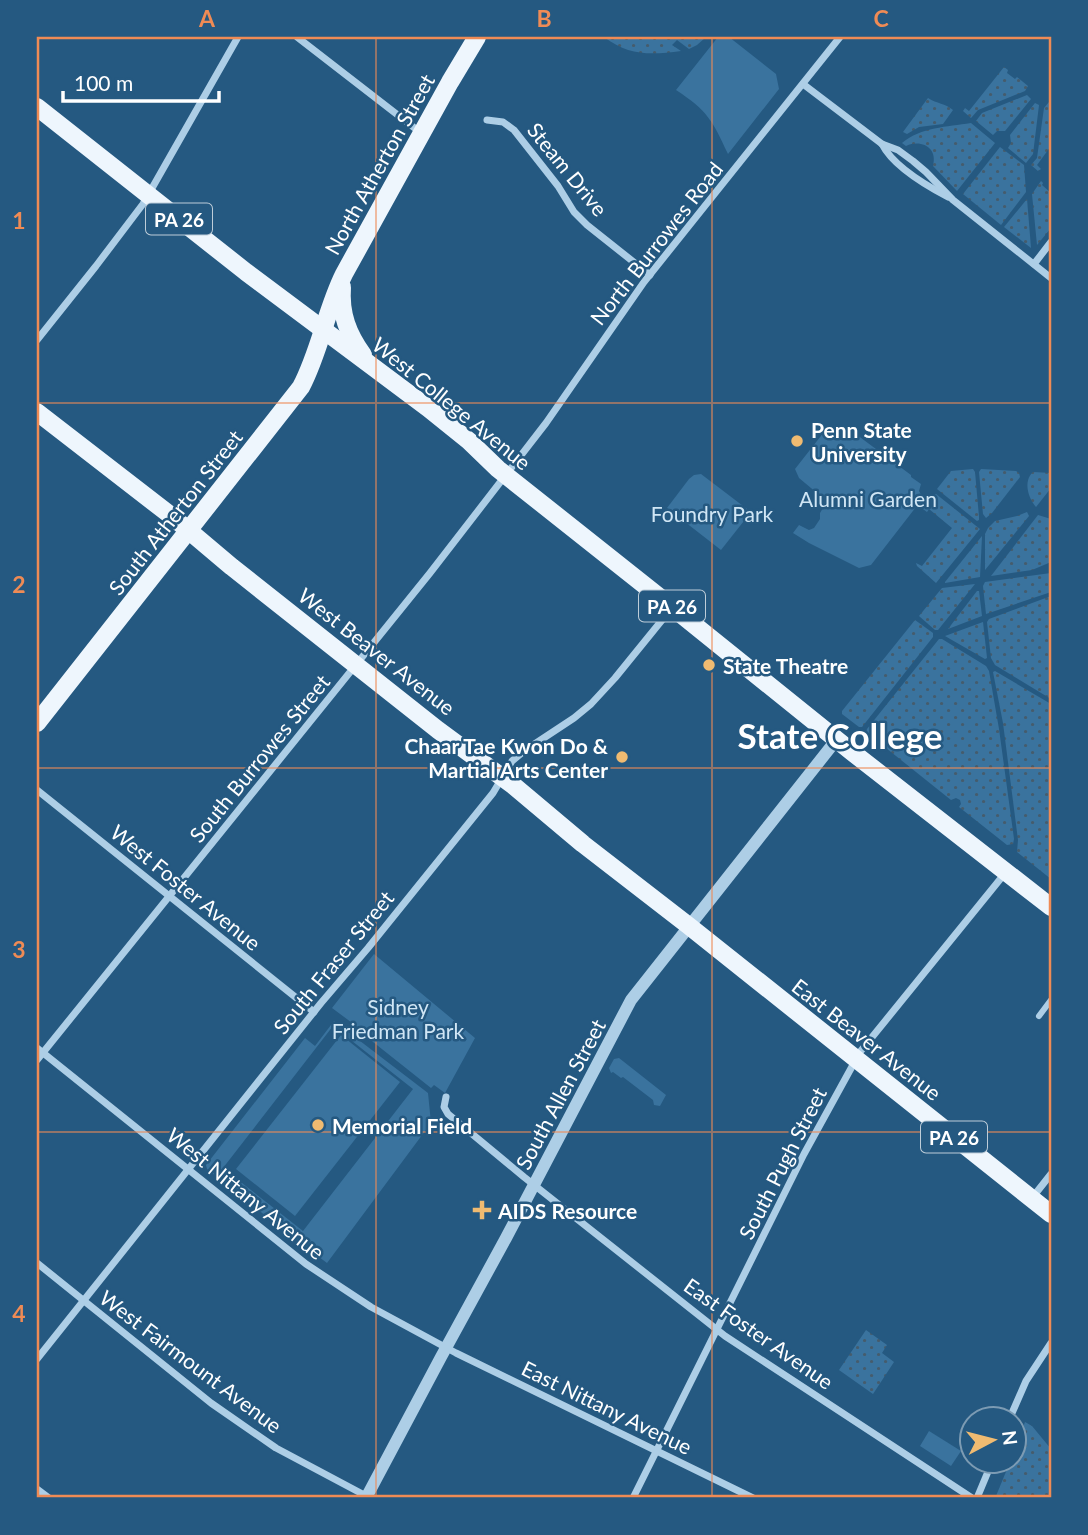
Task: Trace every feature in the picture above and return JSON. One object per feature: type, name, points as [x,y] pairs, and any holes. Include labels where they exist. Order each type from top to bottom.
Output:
[{"type":"main road","name":"North Atherton Street","points":[[325,323],[344,274],[477,37]]},
{"type":"main road","name":"West College Avenue","points":[[37,107],[148,194],[325,323],[374,369],[469,440],[506,476],[836,739]]},
{"type":"main road","points":[[344,274],[344,323],[356,347],[374,369]]},
{"type":"main road","name":"South Atherton Street","points":[[37,723],[301,387],[313,362],[325,323]]},
{"type":"main road","name":"West Beaver Avenue","points":[[37,412],[689,926]]},
{"type":"main road","name":"PA 26","points":[[836,739],[1051,907]]},
{"type":"main road","name":"East Beaver Avenue","points":[[689,926],[1051,1214]]},
{"type":"street","points":[[37,340],[96,267],[148,194],[238,37]]},
{"type":"street","points":[[297,37],[421,134]]},
{"type":"street","name":"North Burrowes Road","points":[[506,476],[547,423],[650,275],[840,37]]},
{"type":"street","points":[[803,84],[882,144],[887,153],[906,170],[930,188],[953,200],[1051,278]]},
{"type":"street","name":"Steam Drive","points":[[487,120],[498,120],[509,125],[558,186],[574,212],[650,275]]},
{"type":"street","points":[[1034,264],[1051,242]]},
{"type":"street","name":"South Burrowes Street","points":[[37,1060],[40,1051],[169,896],[506,476]]},
{"type":"street","name":"South Fraser Street","points":[[37,1359],[493,793],[506,768],[519,754],[574,718],[594,701],[673,607]]},
{"type":"street","name":"South Allen Street","points":[[368,1498],[631,1000],[836,739]]},
{"type":"street","name":"West Foster Avenue","points":[[37,790],[314,1012]]},
{"type":"street","name":"South Pugh Street","points":[[633,1498],[808,1146],[856,1059],[1006,872]]},
{"type":"street","points":[[1039,1016],[1051,1000]]},
{"type":"street","name":"West Nittany Avenue","points":[[40,1051],[320,1275],[371,1307],[446,1347]]},
{"type":"street","points":[[446,1097],[444,1107],[448,1114],[534,1185]]},
{"type":"street","points":[[1032,1199],[1051,1174]]},
{"type":"street","name":"East Foster Avenue","points":[[534,1185],[718,1330],[975,1498]]},
{"type":"street","name":"West Fairmount Avenue","points":[[37,1264],[211,1404],[276,1448],[368,1498]]},
{"type":"street","points":[[1015,1406],[1051,1343]]},
{"type":"street","name":"East Nittany Avenue","points":[[446,1347],[753,1498]]},
{"type":"street","points":[[975,1498],[985,1476]]},
{"type":"street","points":[[37,1489],[48,1498]]},
{"type":"green space","points":[[604,37],[706,37],[689,49],[677,40],[672,45],[681,51],[641,53],[622,48]]},
{"type":"green space","points":[[718,37],[729,37],[776,74],[779,89],[728,154],[708,117],[676,90]]},
{"type":"green space","points":[[1004,67],[1008,70],[1007,73],[1028,86],[1025,91],[978,110],[971,118],[963,111],[965,108],[969,111]]},
{"type":"green space","points":[[1027,95],[1031,99],[1005,131],[997,131],[993,135],[976,121],[982,113]]},
{"type":"green space","points":[[928,98],[953,110],[943,124],[919,127],[907,134],[903,132]]},
{"type":"green space","points":[[1049,102],[1051,146],[1037,165],[1041,169],[1038,171],[1031,165],[1037,158],[1044,108]]},
{"type":"green space","points":[[1035,103],[1039,105],[1033,154],[1026,163],[1008,148],[1011,143],[1010,135]]},
{"type":"green space","points":[[971,123],[995,143],[957,191],[933,166],[931,150],[923,145],[906,146],[902,143],[926,131]]},
{"type":"green space","points":[[1000,147],[1024,165],[1026,192],[1001,225],[963,194]]},
{"type":"green space","points":[[1041,181],[1051,193],[1051,228],[1037,245],[1032,194]]},
{"type":"green space","points":[[1027,199],[1031,248],[1004,227]]},
{"type":"green space","name":"Alumni Garden","points":[[849,429],[921,484],[919,491],[923,498],[871,565],[859,568],[793,533],[799,525],[809,530],[814,528],[823,508],[816,502],[817,493],[799,478],[795,469],[824,432]]},
{"type":"green space","points":[[973,469],[979,517],[977,521],[937,489],[951,471]]},
{"type":"green space","points":[[981,469],[1016,471],[1020,477],[986,518],[983,514],[979,472]]},
{"type":"green space","points":[[1033,472],[1051,473],[1051,488],[1036,507],[1028,489],[1028,480]]},
{"type":"green space","name":"Foundry Park","points":[[701,474],[751,512],[721,550],[667,508],[689,479]]},
{"type":"green space","points":[[936,494],[980,529],[936,583],[916,563],[922,566],[952,528],[929,509],[927,512],[923,509],[932,495]]},
{"type":"green space","points":[[1027,512],[1029,516],[985,570],[985,534],[988,528],[995,521]]},
{"type":"green space","points":[[1038,515],[1051,519],[1051,562],[1032,570],[991,576]]},
{"type":"green space","points":[[982,536],[980,577],[945,583],[945,582]]},
{"type":"green space","points":[[1051,573],[1051,592],[986,614],[983,586],[985,582]]},
{"type":"green space","points":[[975,584],[938,630],[919,616],[942,588]]},
{"type":"green space","points":[[977,591],[982,616],[948,629]]},
{"type":"green space","points":[[1051,596],[1051,699],[995,665],[991,658],[987,622]]},
{"type":"green space","points":[[915,620],[933,633],[933,637],[862,727],[859,727],[842,714],[842,711]]},
{"type":"green space","points":[[983,622],[985,659],[945,636]]},
{"type":"green space","points":[[939,639],[986,666],[989,671],[1013,844],[1007,845],[959,807],[960,800],[951,800],[866,732]]},
{"type":"green space","points":[[993,672],[1051,704],[1051,879],[1017,852],[1018,840],[1003,723]]},
{"type":"green space","name":"Sidney Friedman Park","points":[[374,954],[475,1038],[445,1093],[434,1085],[431,1088],[332,1008]]},
{"type":"green space","points":[[334,1021],[428,1093],[431,1123],[327,1263],[207,1169],[206,1165],[305,1038],[315,1046]],"holes":[[[333,1026],[413,1089],[303,1231],[223,1168]]]},
{"type":"green space","name":"Memorial Field","points":[[341,1035],[400,1082],[295,1216],[236,1169]]},
{"type":"green space","points":[[619,1058],[666,1095],[660,1106],[654,1105],[653,1100],[623,1077],[611,1073],[609,1068],[614,1059]]},
{"type":"green space","points":[[866,1330],[887,1345],[882,1353],[894,1362],[873,1394],[839,1370]]},
{"type":"green space","points":[[1028,1424],[1051,1449],[1051,1498],[996,1496],[1004,1476],[1028,1476]]},
{"type":"green space","points":[[929,1431],[958,1449],[958,1456],[951,1466],[920,1446]]},
{"type":"place","name":"Penn State University","points":[[797,441]]},
{"type":"place","name":"State Theatre","points":[[709,665]]},
{"type":"place","name":"Chaar Tae Kwon Do & Martial Arts Center","points":[[622,757]]},
{"type":"place","name":"Memorial Field","points":[[318,1125]]},
{"type":"place","name":"AIDS Resource","points":[[482,1210]]},
{"type":"district","name":"State College","points":[[840,735]]}]
